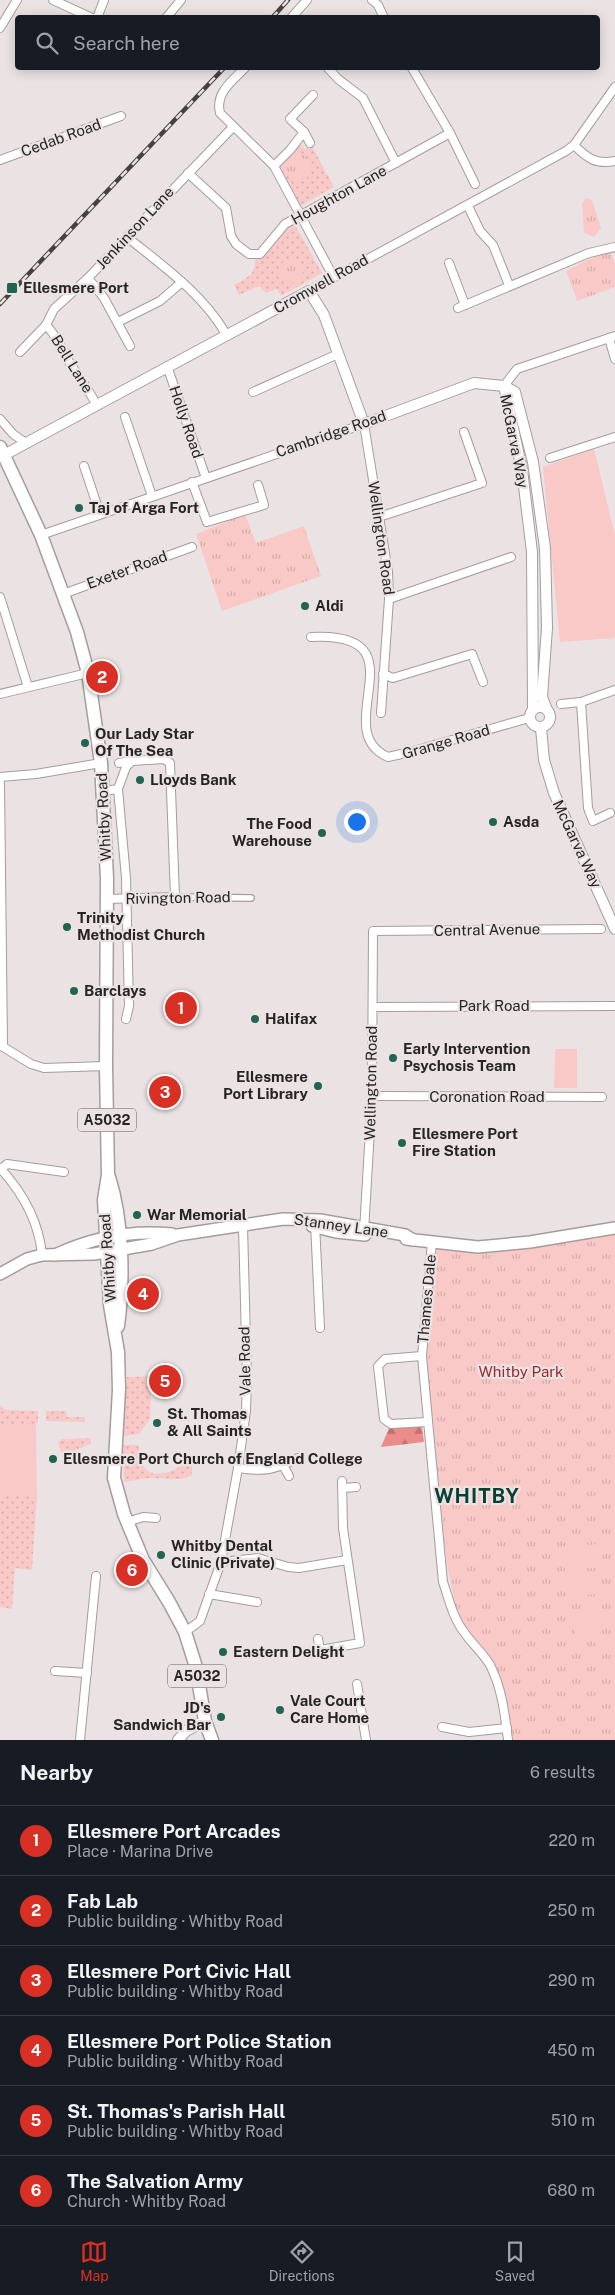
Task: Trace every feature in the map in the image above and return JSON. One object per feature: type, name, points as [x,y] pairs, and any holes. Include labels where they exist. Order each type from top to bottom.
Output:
[{"type":"main road","name":"Whitby Road","points":[[3,459],[41,534],[63,594],[88,673],[101,763],[104,791],[107,878],[106,1066],[108,1175],[104,1200],[110,1305],[117,1340]]},
{"type":"main road","name":"Whitby Road","points":[[108,1175],[116,1197],[120,1234],[121,1301],[117,1340],[119,1390],[114,1478],[127,1522],[144,1560],[170,1602],[184,1632]]},
{"type":"main road","name":"Stanney Lane","points":[[42,1255],[71,1256],[107,1251],[152,1244],[178,1235],[283,1219],[315,1223],[336,1232],[364,1231],[413,1240],[478,1247],[615,1228]]},
{"type":"main road","name":"Stanney Lane","points":[[243,1226],[315,1223]]},
{"type":"main road","name":"Stanney Lane","points":[[55,1255],[72,1247],[106,1236],[150,1232],[178,1235]]},
{"type":"main road","points":[[0,1274],[28,1259],[42,1255]]},
{"type":"main road","name":"A5032","points":[[184,1632],[196,1667],[205,1721],[212,1740]]},
{"type":"street","points":[[0,28],[16,3],[8,0]]},
{"type":"street","points":[[53,0],[86,15]]},
{"type":"street","points":[[97,15],[104,0]]},
{"type":"street","points":[[168,15],[181,0]]},
{"type":"street","points":[[294,15],[308,0]]},
{"type":"street","points":[[372,0],[378,5],[383,15]]},
{"type":"street","points":[[243,70],[219,97],[218,104],[224,119],[274,166],[333,276]]},
{"type":"street","points":[[330,70],[338,79],[363,98],[396,163]]},
{"type":"street","points":[[413,70],[450,134],[475,184]]},
{"type":"street","name":"Cromwell Road","points":[[3,459],[26,443],[96,404],[309,291],[333,276],[468,206],[566,151],[574,145],[615,87]]},
{"type":"street","points":[[310,143],[304,132],[290,119],[313,95]]},
{"type":"street","name":"Cedab Road","points":[[0,160],[121,116]]},
{"type":"street","name":"Jenkinson Lane","points":[[20,352],[46,325],[54,309],[88,278],[233,127]]},
{"type":"street","points":[[274,166],[304,132]]},
{"type":"street","name":"Houghton Lane","points":[[188,173],[226,208],[231,236],[240,247],[249,254],[260,254],[285,224],[450,134]]},
{"type":"street","points":[[574,145],[592,161],[604,163],[615,161]]},
{"type":"street","points":[[468,206],[480,231],[493,245],[509,285]]},
{"type":"street","points":[[127,237],[206,304],[226,334]]},
{"type":"street","points":[[449,263],[461,306],[600,249],[615,247]]},
{"type":"street","points":[[88,278],[104,298],[130,346]]},
{"type":"street","points":[[118,322],[160,301],[182,282]]},
{"type":"street","points":[[309,291],[324,315],[364,424]]},
{"type":"street","name":"Bell Lane","points":[[46,325],[55,335],[71,365],[84,381],[96,404]]},
{"type":"street","points":[[504,386],[517,369],[612,337],[615,359]]},
{"type":"street","points":[[253,392],[338,354]]},
{"type":"street","name":"Holly Road","points":[[167,366],[206,478]]},
{"type":"street","name":"Cambridge Road","points":[[41,534],[364,424],[474,383],[504,386]]},
{"type":"street","name":"McGarva Way","points":[[504,386],[515,392],[533,462],[545,548],[547,628],[542,697],[547,710]]},
{"type":"street","name":"McGarva Way","points":[[504,386],[522,470],[532,552],[531,713]]},
{"type":"street","points":[[125,417],[152,496]]},
{"type":"street","points":[[0,419],[13,434],[26,443]]},
{"type":"street","name":"Wellington Road","points":[[364,424],[390,599],[383,674],[382,713]]},
{"type":"street","points":[[379,517],[482,483],[464,432]]},
{"type":"street","points":[[550,458],[615,437]]},
{"type":"street","points":[[84,466],[100,514]]},
{"type":"street","points":[[192,482],[207,522],[264,505],[258,485]]},
{"type":"street","name":"Exeter Road","points":[[63,594],[192,547]]},
{"type":"street","points":[[390,599],[511,557]]},
{"type":"street","points":[[0,597],[28,687]]},
{"type":"street","name":"Grange Road","points":[[311,637],[331,636],[351,639],[364,649],[369,659],[370,672],[366,736],[375,750],[388,756],[410,752],[531,713]]},
{"type":"street","points":[[383,674],[394,678],[472,654],[483,682]]},
{"type":"street","points":[[0,694],[88,673]]},
{"type":"street","points":[[561,704],[581,702],[615,690]]},
{"type":"street","points":[[581,702],[588,808],[593,821],[610,813]]},
{"type":"street","points":[[542,707],[547,710],[550,720],[541,728],[534,726],[531,713],[542,707]]},
{"type":"street","name":"McGarva Way","points":[[541,728],[544,760],[554,794],[615,929]]},
{"type":"street","points":[[119,763],[164,759],[170,763],[174,896]]},
{"type":"street","points":[[126,1020],[129,1006],[126,878],[118,789],[126,767],[132,761]]},
{"type":"street","points":[[0,776],[36,774],[101,763]]},
{"type":"street","points":[[0,783],[1,1046],[31,1064],[44,1068],[106,1066]]},
{"type":"street","points":[[104,791],[118,789]]},
{"type":"street","name":"Rivington Road","points":[[106,899],[174,896],[251,898]]},
{"type":"street","name":"Central Avenue","points":[[373,931],[601,929]]},
{"type":"street","name":"Wellington Road","points":[[364,1231],[372,1096],[373,931]]},
{"type":"street","name":"Park Road","points":[[373,1007],[615,1006]]},
{"type":"street","name":"Coronation Road","points":[[372,1096],[602,1097]]},
{"type":"street","points":[[42,1255],[31,1213],[19,1191],[1,1168],[7,1164],[64,1172]]},
{"type":"street","points":[[315,1223],[320,1328]]},
{"type":"street","name":"Vale Road","points":[[184,1632],[200,1621],[221,1562],[238,1468],[246,1411],[243,1226]]},
{"type":"street","name":"Thames Dale","points":[[432,1242],[422,1356],[444,1582],[452,1611],[463,1631],[493,1671],[503,1702],[508,1740]]},
{"type":"street","name":"Thames Dale","points":[[422,1356],[385,1359],[378,1366],[384,1419],[391,1424],[427,1422]]},
{"type":"street","points":[[238,1468],[260,1472],[274,1470],[298,1458]]},
{"type":"street","points":[[283,1465],[289,1476]]},
{"type":"street","points":[[309,1652],[360,1643],[343,1528],[343,1484],[356,1487]]},
{"type":"street","points":[[143,1517],[144,1507]]},
{"type":"street","points":[[127,1522],[143,1517],[156,1518]]},
{"type":"street","points":[[221,1562],[258,1558],[288,1567],[299,1568],[347,1560]]},
{"type":"street","points":[[80,1740],[96,1576]]},
{"type":"street","points":[[209,1594],[256,1602]]},
{"type":"street","points":[[318,1639],[320,1650]]},
{"type":"street","points":[[55,1671],[87,1673]]},
{"type":"street","points":[[357,1684],[366,1740]]},
{"type":"street","points":[[178,1740],[186,1730],[205,1721]]},
{"type":"street","points":[[442,1727],[470,1732],[507,1728]]},
{"type":"green space","points":[[301,144],[305,149],[312,146],[334,187],[300,206],[279,167]]},
{"type":"green space","points":[[299,154],[308,158],[312,167],[308,176],[299,180],[290,176],[286,167],[290,158]]},
{"type":"green space","points":[[586,198],[592,200],[601,228],[594,237],[584,233],[582,204]]},
{"type":"green space","points":[[294,223],[322,273],[281,296],[277,289],[266,293],[259,286],[239,295],[234,285],[252,272],[255,259],[261,256]]},
{"type":"green space","points":[[611,253],[615,264],[615,287],[577,301],[566,271],[593,257]]},
{"type":"green space","points":[[291,259],[296,260],[302,266],[302,276],[296,282],[291,283],[286,282],[280,276],[279,271],[280,266],[286,260]]},
{"type":"green space","points":[[594,449],[615,535],[615,638],[560,642],[543,467]]},
{"type":"green space","points":[[245,514],[256,543],[304,526],[321,576],[222,611],[196,534]]},
{"type":"green space","points":[[302,528],[308,542],[277,553],[272,538]]},
{"type":"green space","points":[[555,1049],[577,1049],[577,1088],[554,1088]]},
{"type":"green space","name":"Whitby Park","points":[[615,1232],[615,1740],[513,1740],[507,1701],[501,1686],[456,1610],[447,1564],[430,1418],[426,1354],[429,1305],[437,1248]]},
{"type":"green space","points":[[152,1376],[150,1419],[139,1434],[123,1436],[127,1377]]},
{"type":"green space","points":[[0,1405],[6,1410],[38,1411],[38,1422],[36,1424],[0,1424]]},
{"type":"green space","points":[[46,1411],[66,1411],[67,1417],[85,1417],[85,1422],[46,1421]]},
{"type":"green space","points":[[0,1424],[36,1424],[37,1495],[0,1495]]},
{"type":"green space","points":[[420,1424],[424,1442],[381,1447],[390,1426]]},
{"type":"green space","points":[[91,1438],[91,1444],[66,1454],[61,1452],[58,1442],[62,1439]]},
{"type":"green space","points":[[123,1445],[138,1445],[145,1468],[156,1474],[176,1469],[192,1458],[192,1475],[182,1479],[148,1478],[124,1482]]},
{"type":"green space","points":[[0,1495],[37,1495],[32,1570],[15,1568],[12,1609],[0,1607]]},
{"type":"green space","points":[[602,1544],[603,1567],[569,1569],[567,1546]]},
{"type":"green space","points":[[599,1576],[600,1594],[571,1596],[570,1577]]},
{"type":"green space","points":[[602,1611],[602,1623],[576,1624],[575,1612]]},
{"type":"green space","points":[[602,1626],[602,1639],[576,1640],[575,1627]]},
{"type":"railway","points":[[275,15],[288,0]]},
{"type":"railway","points":[[0,304],[222,70]]},
{"type":"place","name":"Ellesmere Port","points":[[12,288]]},
{"type":"place","name":"Taj of Arga Fort","points":[[79,508]]},
{"type":"place","name":"Aldi","points":[[305,606]]},
{"type":"place","name":"Fab Lab","points":[[102,677]]},
{"type":"place","name":"Our Lady Star Of The Sea","points":[[85,743]]},
{"type":"place","name":"Lloyds Bank","points":[[140,780]]},
{"type":"place","name":"Asda","points":[[493,822]]},
{"type":"place","name":"The Food Warehouse","points":[[322,833]]},
{"type":"place","name":"Trinity Methodist Church","points":[[67,927]]},
{"type":"place","name":"Barclays","points":[[74,991]]},
{"type":"place","name":"Ellesmere Port Arcades","points":[[181,1008]]},
{"type":"place","name":"Halifax","points":[[255,1019]]},
{"type":"place","name":"Early Intervention Psychosis Team","points":[[393,1058]]},
{"type":"place","name":"Ellesmere Port Library","points":[[318,1086]]},
{"type":"place","name":"Ellesmere Port Civic Hall","points":[[165,1092]]},
{"type":"place","name":"Ellesmere Port Fire Station","points":[[402,1143]]},
{"type":"place","name":"War Memorial","points":[[137,1215]]},
{"type":"place","name":"Ellesmere Port Police Station","points":[[143,1294]]},
{"type":"place","name":"St. Thomas's Parish Hall","points":[[165,1381]]},
{"type":"place","name":"St. Thomas & All Saints","points":[[157,1423]]},
{"type":"place","name":"Ellesmere Port Church of England College","points":[[53,1459]]},
{"type":"place","name":"Whitby Dental Clinic (Private)","points":[[161,1555]]},
{"type":"place","name":"The Salvation Army","points":[[132,1570]]},
{"type":"place","name":"Eastern Delight","points":[[223,1652]]},
{"type":"place","name":"Vale Court Care Home","points":[[280,1710]]},
{"type":"place","name":"JD's Sandwich Bar","points":[[221,1717]]},
{"type":"district","name":"WHITBY","points":[[477,1496]]}]
